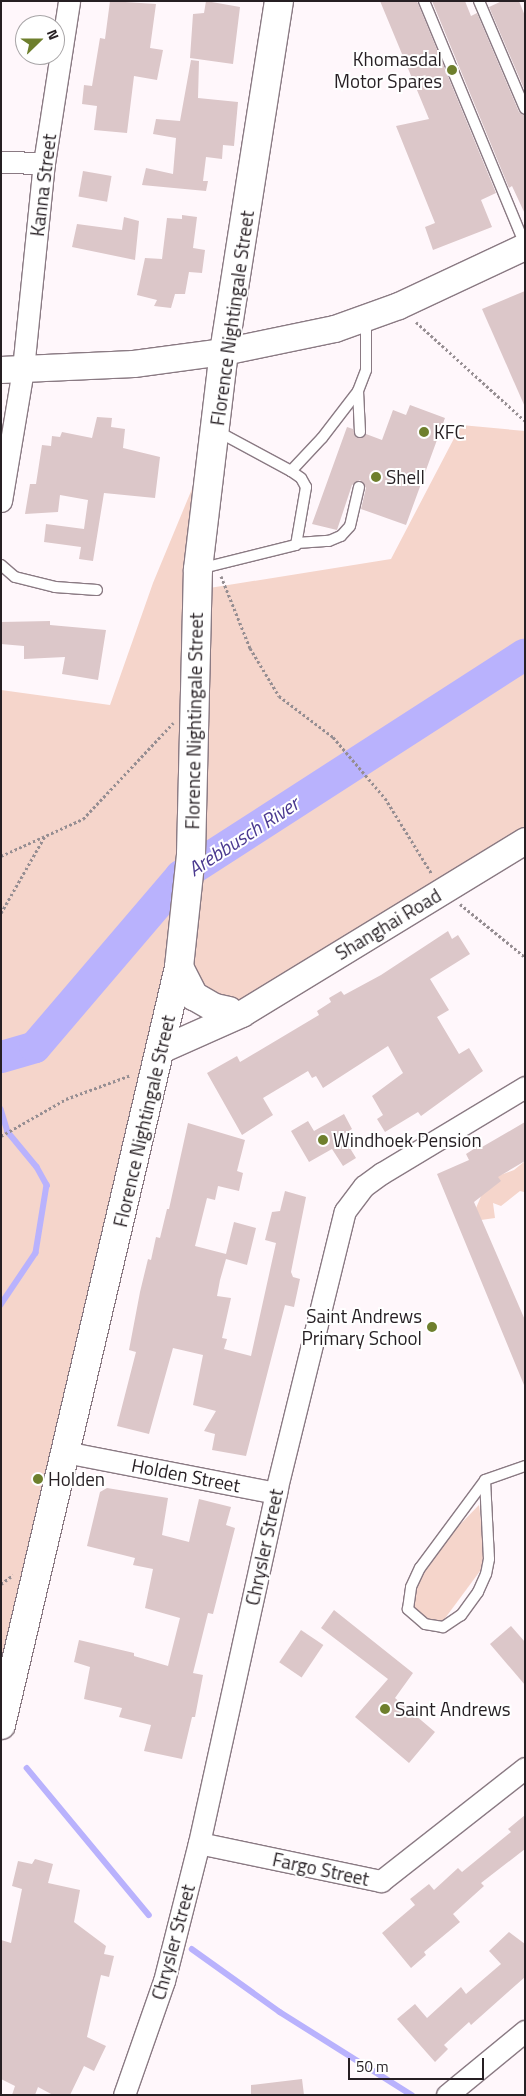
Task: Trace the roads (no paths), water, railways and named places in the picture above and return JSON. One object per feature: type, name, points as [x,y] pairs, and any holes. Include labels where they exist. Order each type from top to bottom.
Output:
[{"type":"main road","name":"Florence Nightingale Street","points":[[1,1725],[179,967],[191,854],[195,705],[216,430],[224,352],[280,1]]},
{"type":"main road","points":[[179,967],[194,996],[215,1008],[240,1009]]},
{"type":"street","name":"Kanna Street","points":[[1,501],[12,370],[69,1]]},
{"type":"street","points":[[1,162],[44,163]]},
{"type":"street","points":[[12,370],[134,364],[224,352],[366,320],[525,246]]},
{"type":"street","name":"Shanghai Road","points":[[161,1050],[242,1014],[240,1009],[525,841]]},
{"type":"street","name":"Chrysler Street","points":[[124,2095],[164,1982],[200,1844],[276,1493],[341,1223],[352,1199],[382,1173],[525,1087]]},
{"type":"street","name":"Holden Street","points":[[66,1452],[276,1493]]},
{"type":"street","name":"Fargo Street","points":[[200,1844],[381,1881],[525,1768]]},
{"type":"street","points":[[447,2095],[525,2031]]},
{"type":"lane","points":[[424,1],[525,246]]},
{"type":"lane","points":[[479,1],[525,109]]},
{"type":"lane","points":[[291,471],[322,438],[358,391],[366,370],[366,320]]},
{"type":"lane","points":[[358,391],[360,432]]},
{"type":"lane","points":[[216,430],[301,478],[306,487],[297,543]]},
{"type":"lane","points":[[207,567],[297,543],[329,541],[341,536],[350,526],[359,487]]},
{"type":"lane","points":[[1,565],[15,577],[56,587],[97,590]]},
{"type":"lane","points":[[485,1480],[489,1559],[486,1574],[478,1592],[461,1615],[443,1627],[425,1624],[408,1609],[411,1587],[446,1529],[485,1480],[525,1466]]},
{"type":"waterway","name":"Arebbusch River","points":[[1,1057],[35,1047],[181,876],[525,654]]},
{"type":"waterway","points":[[1,1109],[8,1132],[37,1167],[47,1185],[36,1253],[1,1305]]},
{"type":"waterway","points":[[27,1768],[149,1915]]},
{"type":"waterway","points":[[192,1949],[280,2012],[412,2095]]},
{"type":"place","name":"Khomasdal Motor Spares","points":[[452,70]]},
{"type":"place","name":"KFC","points":[[424,432]]},
{"type":"place","name":"Shell","points":[[376,477]]},
{"type":"place","name":"Windhoek Pension","points":[[323,1140]]},
{"type":"place","name":"Saint Andrews Primary School","points":[[432,1327]]},
{"type":"place","name":"Holden","points":[[38,1479]]},
{"type":"place","name":"Saint Andrews","points":[[385,1709]]}]
